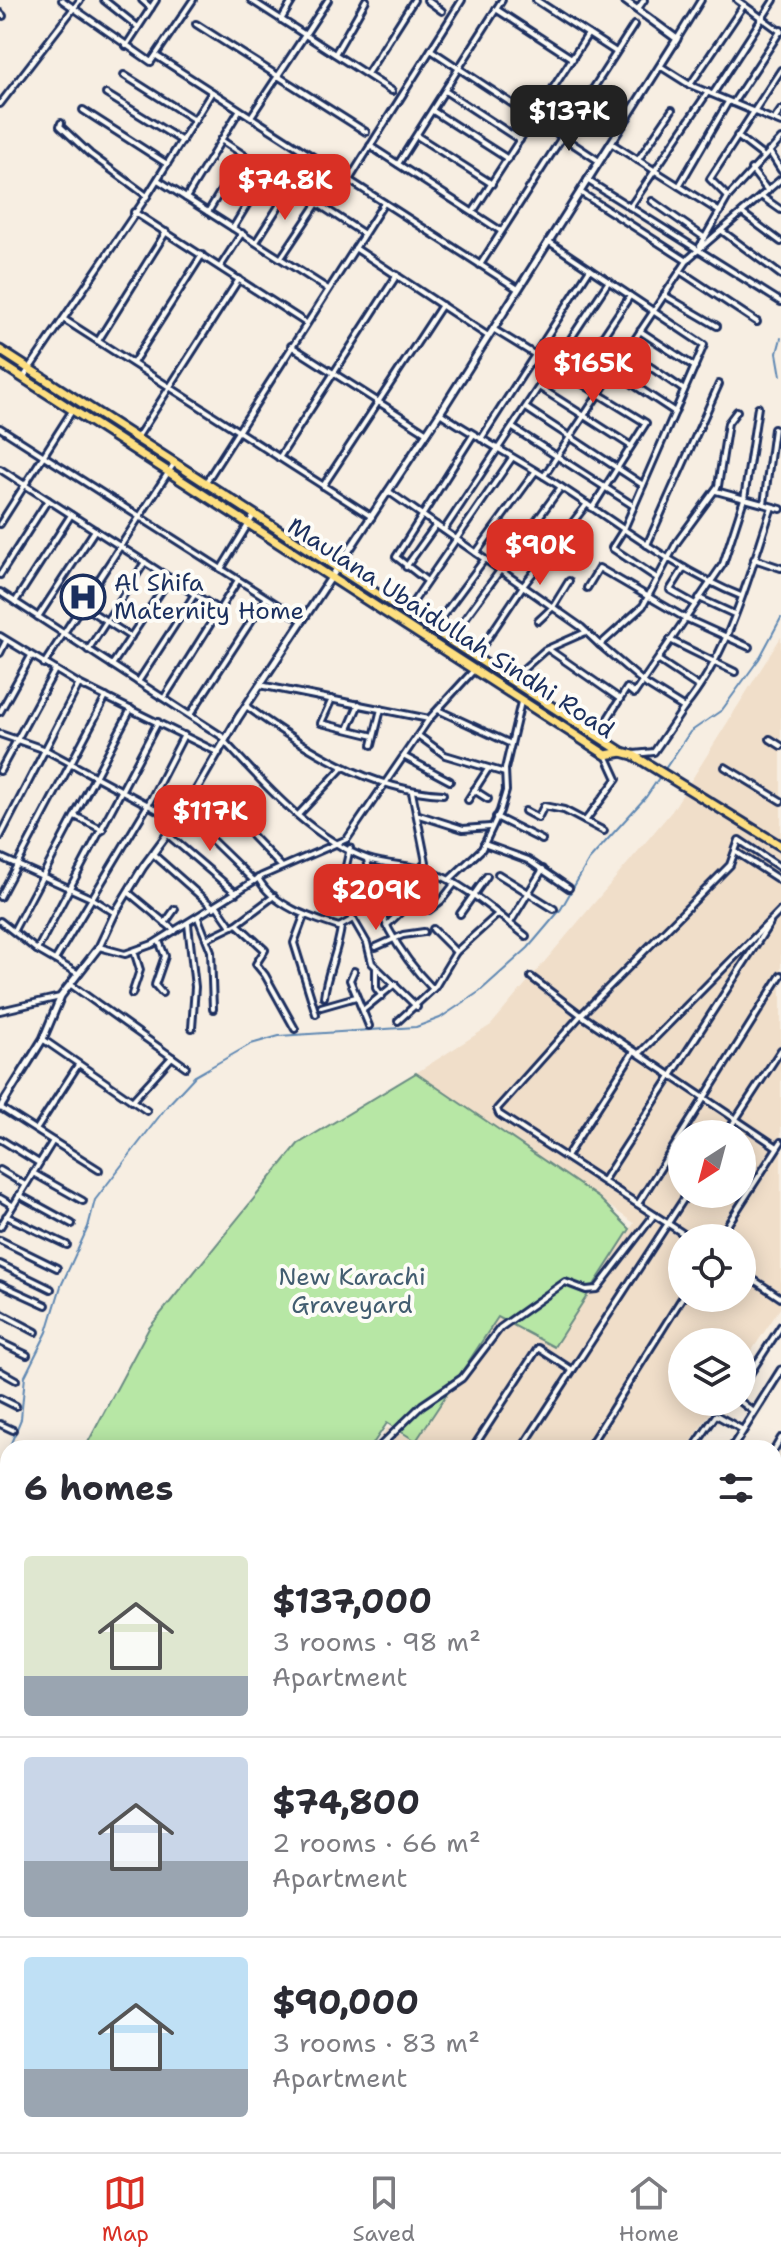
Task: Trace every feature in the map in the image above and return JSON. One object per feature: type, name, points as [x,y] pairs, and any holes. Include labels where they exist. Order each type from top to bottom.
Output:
[{"type":"main road","name":"Maulana Ubaidullah Sindhi Road","points":[[0,350],[622,752]]},
{"type":"main road","name":"Maulana Ubaidullah Sindhi Road","points":[[0,363],[606,755],[622,752]]},
{"type":"main road","points":[[622,752],[642,760],[781,846]]},
{"type":"street","points":[[62,0],[149,62],[158,57],[193,0]]},
{"type":"street","points":[[0,104],[80,0]]},
{"type":"street","points":[[104,0],[138,27]]},
{"type":"street","points":[[142,0],[151,8]]},
{"type":"street","points":[[126,46],[156,0]]},
{"type":"street","points":[[251,0],[392,91]]},
{"type":"street","points":[[281,20],[293,0]]},
{"type":"street","points":[[251,117],[328,0]]},
{"type":"street","points":[[335,54],[366,0]]},
{"type":"street","points":[[367,74],[414,0]]},
{"type":"street","points":[[427,0],[442,11]]},
{"type":"street","points":[[349,180],[462,0]]},
{"type":"street","points":[[398,164],[502,0]]},
{"type":"street","points":[[536,0],[616,52]]},
{"type":"street","points":[[624,0],[677,39]]},
{"type":"street","points":[[637,10],[644,0]]},
{"type":"street","points":[[99,1170],[0,1108],[43,1039],[61,996],[99,947],[115,913],[152,853],[183,813],[246,706],[440,413],[701,0]]},
{"type":"street","points":[[630,207],[774,0]]},
{"type":"street","points":[[679,186],[731,102],[781,31],[740,2],[690,85]]},
{"type":"street","points":[[496,9],[573,59]]},
{"type":"street","points":[[196,24],[366,132]]},
{"type":"street","points":[[480,265],[634,25]]},
{"type":"street","points":[[473,212],[588,34]]},
{"type":"street","points":[[431,50],[599,161]]},
{"type":"street","points":[[158,57],[518,289]]},
{"type":"street","points":[[659,66],[690,85],[781,123]]},
{"type":"street","points":[[728,197],[710,179],[781,70]]},
{"type":"street","points":[[124,75],[195,120]]},
{"type":"street","points":[[445,90],[520,140]]},
{"type":"street","points":[[23,378],[147,196],[212,92]]},
{"type":"street","points":[[106,94],[182,141]]},
{"type":"street","points":[[83,110],[167,164]]},
{"type":"street","points":[[638,160],[672,110]]},
{"type":"street","points":[[774,120],[781,110]]},
{"type":"street","points":[[186,198],[239,111]]},
{"type":"street","points":[[432,111],[508,159]]},
{"type":"street","points":[[61,123],[60,126],[90,154],[147,196]]},
{"type":"street","points":[[416,136],[492,184]]},
{"type":"street","points":[[737,136],[763,156]]},
{"type":"street","points":[[697,251],[728,197],[781,139]]},
{"type":"street","points":[[221,140],[364,234]]},
{"type":"street","points":[[611,143],[720,212]]},
{"type":"street","points":[[370,146],[501,231]]},
{"type":"street","points":[[769,151],[781,170]]},
{"type":"street","points":[[208,212],[243,155]]},
{"type":"street","points":[[751,169],[768,191]]},
{"type":"street","points":[[233,228],[267,171]]},
{"type":"street","points":[[544,476],[687,261],[781,179]]},
{"type":"street","points":[[157,180],[328,289]]},
{"type":"street","points":[[587,180],[781,302]]},
{"type":"street","points":[[256,242],[291,186]]},
{"type":"street","points":[[580,192],[687,261]]},
{"type":"street","points":[[761,196],[781,210]]},
{"type":"street","points":[[652,201],[705,238]]},
{"type":"street","points":[[281,258],[317,203]]},
{"type":"street","points":[[206,482],[384,203]]},
{"type":"street","points":[[134,212],[306,323]]},
{"type":"street","points":[[742,213],[781,242]]},
{"type":"street","points":[[721,230],[781,275]]},
{"type":"street","points":[[98,341],[166,232]]},
{"type":"street","points":[[220,267],[242,233]]},
{"type":"street","points":[[548,241],[704,345],[624,529],[612,548],[658,579]]},
{"type":"street","points":[[355,248],[488,336]]},
{"type":"street","points":[[133,363],[202,255]]},
{"type":"street","points":[[481,439],[590,269]]},
{"type":"street","points":[[680,271],[757,322]]},
{"type":"street","points":[[279,458],[397,275]]},
{"type":"street","points":[[137,438],[239,279]]},
{"type":"street","points":[[444,530],[609,281]]},
{"type":"street","points":[[663,295],[717,326]]},
{"type":"street","points":[[590,356],[630,296]]},
{"type":"street","points":[[323,486],[442,305]]},
{"type":"street","points":[[65,320],[372,517]]},
{"type":"street","points":[[476,656],[523,586],[605,487],[646,423],[493,329]]},
{"type":"street","points":[[639,331],[695,367]]},
{"type":"street","points":[[569,342],[675,412]]},
{"type":"street","points":[[291,346],[427,433]]},
{"type":"street","points":[[626,351],[684,390]]},
{"type":"street","points":[[647,545],[719,384]]},
{"type":"street","points":[[539,387],[631,446]]},
{"type":"street","points":[[598,734],[627,688],[634,694],[723,564],[744,499],[758,407]]},
{"type":"street","points":[[526,408],[643,485]]},
{"type":"street","points":[[0,524],[72,411]]},
{"type":"street","points":[[600,645],[647,598],[677,542],[716,491],[728,423],[737,411]]},
{"type":"street","points":[[440,413],[544,476],[669,559],[709,583],[741,596]]},
{"type":"street","points":[[0,428],[303,621]]},
{"type":"street","points":[[513,428],[634,506]]},
{"type":"street","points":[[764,504],[774,429]]},
{"type":"street","points":[[427,581],[396,557],[473,435]]},
{"type":"street","points":[[407,611],[512,458]]},
{"type":"street","points":[[44,664],[175,462]]},
{"type":"street","points":[[0,470],[219,610]]},
{"type":"street","points":[[476,553],[535,472]]},
{"type":"street","points":[[450,639],[561,487]]},
{"type":"street","points":[[388,491],[553,607],[684,708]]},
{"type":"street","points":[[716,491],[781,509]]},
{"type":"street","points":[[0,575],[48,500]]},
{"type":"street","points":[[633,755],[654,752],[699,687],[734,614],[772,507]]},
{"type":"street","points":[[221,569],[256,513]]},
{"type":"street","points":[[15,602],[71,515]]},
{"type":"street","points":[[406,567],[436,525]]},
{"type":"street","points":[[38,617],[95,530]]},
{"type":"street","points":[[433,629],[484,559]]},
{"type":"street","points":[[754,559],[781,568]]},
{"type":"street","points":[[88,650],[145,562]]},
{"type":"street","points":[[587,588],[599,568],[647,598],[749,647]]},
{"type":"street","points":[[684,568],[670,590],[734,614]]},
{"type":"street","points":[[112,665],[170,578]]},
{"type":"street","points":[[164,698],[238,580]]},
{"type":"street","points":[[538,621],[553,607],[569,581]]},
{"type":"street","points":[[0,592],[226,740],[298,815],[339,843],[367,858],[420,869],[452,881],[526,936]]},
{"type":"street","points":[[138,682],[195,594]]},
{"type":"street","points":[[190,715],[266,598]]},
{"type":"street","points":[[82,605],[131,637]]},
{"type":"street","points":[[512,679],[548,649],[586,632]]},
{"type":"street","points":[[0,636],[79,684],[219,753]]},
{"type":"street","points":[[0,653],[7,640]]},
{"type":"street","points":[[670,640],[735,672]]},
{"type":"street","points":[[548,649],[620,699]]},
{"type":"street","points":[[0,712],[31,656]]},
{"type":"street","points":[[657,659],[699,687]]},
{"type":"street","points":[[99,947],[120,953],[159,941],[281,866],[339,843],[360,823],[429,719],[475,669]]},
{"type":"street","points":[[0,771],[55,670]]},
{"type":"street","points":[[0,837],[79,684]]},
{"type":"street","points":[[260,685],[429,719]]},
{"type":"street","points":[[0,897],[106,697]]},
{"type":"street","points":[[332,699],[320,722],[374,736]]},
{"type":"street","points":[[429,910],[441,901],[452,881],[484,844],[496,817],[506,791],[505,773],[521,700]]},
{"type":"street","points":[[348,729],[359,704]]},
{"type":"street","points":[[246,706],[299,744],[343,767],[412,792],[443,794]]},
{"type":"street","points":[[372,745],[381,708]]},
{"type":"street","points":[[14,930],[131,709]]},
{"type":"street","points":[[438,710],[511,744]]},
{"type":"street","points":[[37,950],[158,722]]},
{"type":"street","points":[[0,734],[17,743],[46,750],[176,820]]},
{"type":"street","points":[[55,960],[148,805],[184,735]]},
{"type":"street","points":[[419,736],[445,755],[505,773]]},
{"type":"street","points":[[770,739],[781,746]]},
{"type":"street","points":[[585,821],[617,779],[606,755]]},
{"type":"street","points":[[405,757],[450,781]]},
{"type":"street","points":[[298,815],[343,767]]},
{"type":"street","points":[[725,767],[781,801]]},
{"type":"street","points":[[468,800],[489,768]]},
{"type":"street","points":[[474,790],[488,799]]},
{"type":"street","points":[[412,792],[426,862],[420,869]]},
{"type":"street","points":[[525,811],[538,818],[547,806],[604,831]]},
{"type":"street","points":[[183,813],[274,896],[304,916],[341,926],[353,919]]},
{"type":"street","points":[[419,815],[463,829],[490,827]]},
{"type":"street","points":[[75,816],[103,830]]},
{"type":"street","points":[[496,817],[542,840]]},
{"type":"street","points":[[166,833],[236,893]]},
{"type":"street","points":[[252,836],[281,866]]},
{"type":"street","points":[[668,1224],[499,1114],[497,1109],[581,1015],[730,865],[739,840],[781,868]]},
{"type":"street","points":[[484,844],[543,869],[569,888]]},
{"type":"street","points":[[350,848],[342,884],[353,919],[376,968],[417,1007]]},
{"type":"street","points":[[736,852],[781,881]]},
{"type":"street","points":[[152,853],[265,950],[256,964],[295,1029]]},
{"type":"street","points":[[0,857],[93,899],[115,913]]},
{"type":"street","points":[[367,858],[386,926],[404,959],[433,989]]},
{"type":"street","points":[[510,923],[543,869]]},
{"type":"street","points":[[498,874],[531,891],[554,909]]},
{"type":"street","points":[[460,914],[487,876]]},
{"type":"street","points":[[128,892],[175,931]]},
{"type":"street","points":[[208,938],[234,925],[274,896]]},
{"type":"street","points":[[386,926],[408,905]]},
{"type":"street","points":[[165,923],[175,909]]},
{"type":"street","points":[[566,1157],[637,1052],[781,910]]},
{"type":"street","points":[[398,1021],[417,1007],[433,989],[456,952],[498,914]]},
{"type":"street","points":[[304,916],[294,943],[316,1014]]},
{"type":"street","points":[[198,918],[208,938],[213,969],[213,1009]]},
{"type":"street","points":[[0,921],[37,950],[77,973]]},
{"type":"street","points":[[603,1181],[770,923]]},
{"type":"street","points":[[188,924],[195,987],[192,1028]]},
{"type":"street","points":[[324,997],[327,967],[338,946],[341,926]]},
{"type":"street","points":[[433,929],[456,952]]},
{"type":"street","points":[[376,947],[393,939],[424,932]]},
{"type":"street","points":[[159,941],[165,956],[155,985],[162,993]]},
{"type":"street","points":[[132,994],[140,970],[134,951]]},
{"type":"street","points":[[376,968],[376,988],[382,996]]},
{"type":"street","points":[[354,971],[350,980],[369,1026]]},
{"type":"street","points":[[638,1204],[781,975]]},
{"type":"street","points":[[531,977],[734,1120]]},
{"type":"street","points":[[70,984],[186,1067]]},
{"type":"street","points":[[362,1010],[395,984]]},
{"type":"street","points":[[0,1011],[61,996]]},
{"type":"street","points":[[321,1007],[356,997]]},
{"type":"street","points":[[43,1039],[147,1111]]},
{"type":"street","points":[[736,1120],[781,1050]]},
{"type":"street","points":[[132,1101],[172,1057]]},
{"type":"street","points":[[36,1130],[79,1064]]},
{"type":"street","points":[[756,1134],[777,1147]]},
{"type":"street","points":[[0,1139],[39,1163]]},
{"type":"street","points":[[0,1227],[53,1141]]},
{"type":"street","points":[[728,1224],[781,1142]]},
{"type":"street","points":[[0,1170],[25,1185]]},
{"type":"street","points":[[33,1173],[83,1201]]},
{"type":"street","points":[[19,1195],[72,1224]]},
{"type":"street","points":[[0,1198],[12,1205]]},
{"type":"street","points":[[527,1440],[678,1208]]},
{"type":"street","points":[[386,1440],[422,1405],[462,1378],[509,1321],[565,1282],[586,1290],[602,1285],[654,1215]]},
{"type":"street","points":[[6,1216],[67,1245]]},
{"type":"street","points":[[0,1240],[57,1268]]},
{"type":"street","points":[[0,1264],[51,1289]]},
{"type":"street","points":[[756,1281],[781,1298]]},
{"type":"street","points":[[0,1284],[46,1305]]},
{"type":"street","points":[[593,1440],[673,1312]]},
{"type":"street","points":[[0,1313],[36,1332]]},
{"type":"street","points":[[756,1364],[781,1326]]},
{"type":"street","points":[[0,1342],[27,1355]]},
{"type":"street","points":[[478,1440],[538,1348],[572,1370]]},
{"type":"street","points":[[756,1409],[781,1370]]},
{"type":"street","points":[[0,1371],[16,1380]]},
{"type":"street","points":[[0,1398],[16,1406]]},
{"type":"street","points":[[699,1440],[716,1415],[743,1430]]},
{"type":"street","points":[[737,1440],[752,1416]]},
{"type":"street","points":[[0,1424],[13,1430]]},
{"type":"shaded area","points":[[781,637],[781,1307],[756,1344],[756,1328],[668,1328],[668,1416],[708,1416],[692,1440],[416,1440],[499,1315],[554,1347],[634,1223],[416,1073],[491,1025],[672,811]]},
{"type":"shaded area","points":[[387,1428],[416,1440],[380,1440]]},
{"type":"green space","name":"New Karachi Graveyard","points":[[416,1073],[599,1198],[630,1229],[554,1347],[498,1317],[417,1440],[387,1423],[375,1440],[89,1440],[149,1328],[298,1144]]},
{"type":"waterway","points":[[781,338],[777,353],[781,376]]},
{"type":"waterway","points":[[12,1440],[21,1419],[25,1376],[47,1332],[61,1286],[88,1227],[95,1200],[168,1105],[195,1076],[251,1044],[279,1036],[416,1027],[440,1018],[479,992],[528,948],[561,909],[589,860],[646,797],[690,732],[722,710],[759,659],[781,618]]},
{"type":"place","name":"Al Shifa Maternity Home","points":[[83,597]]}]
